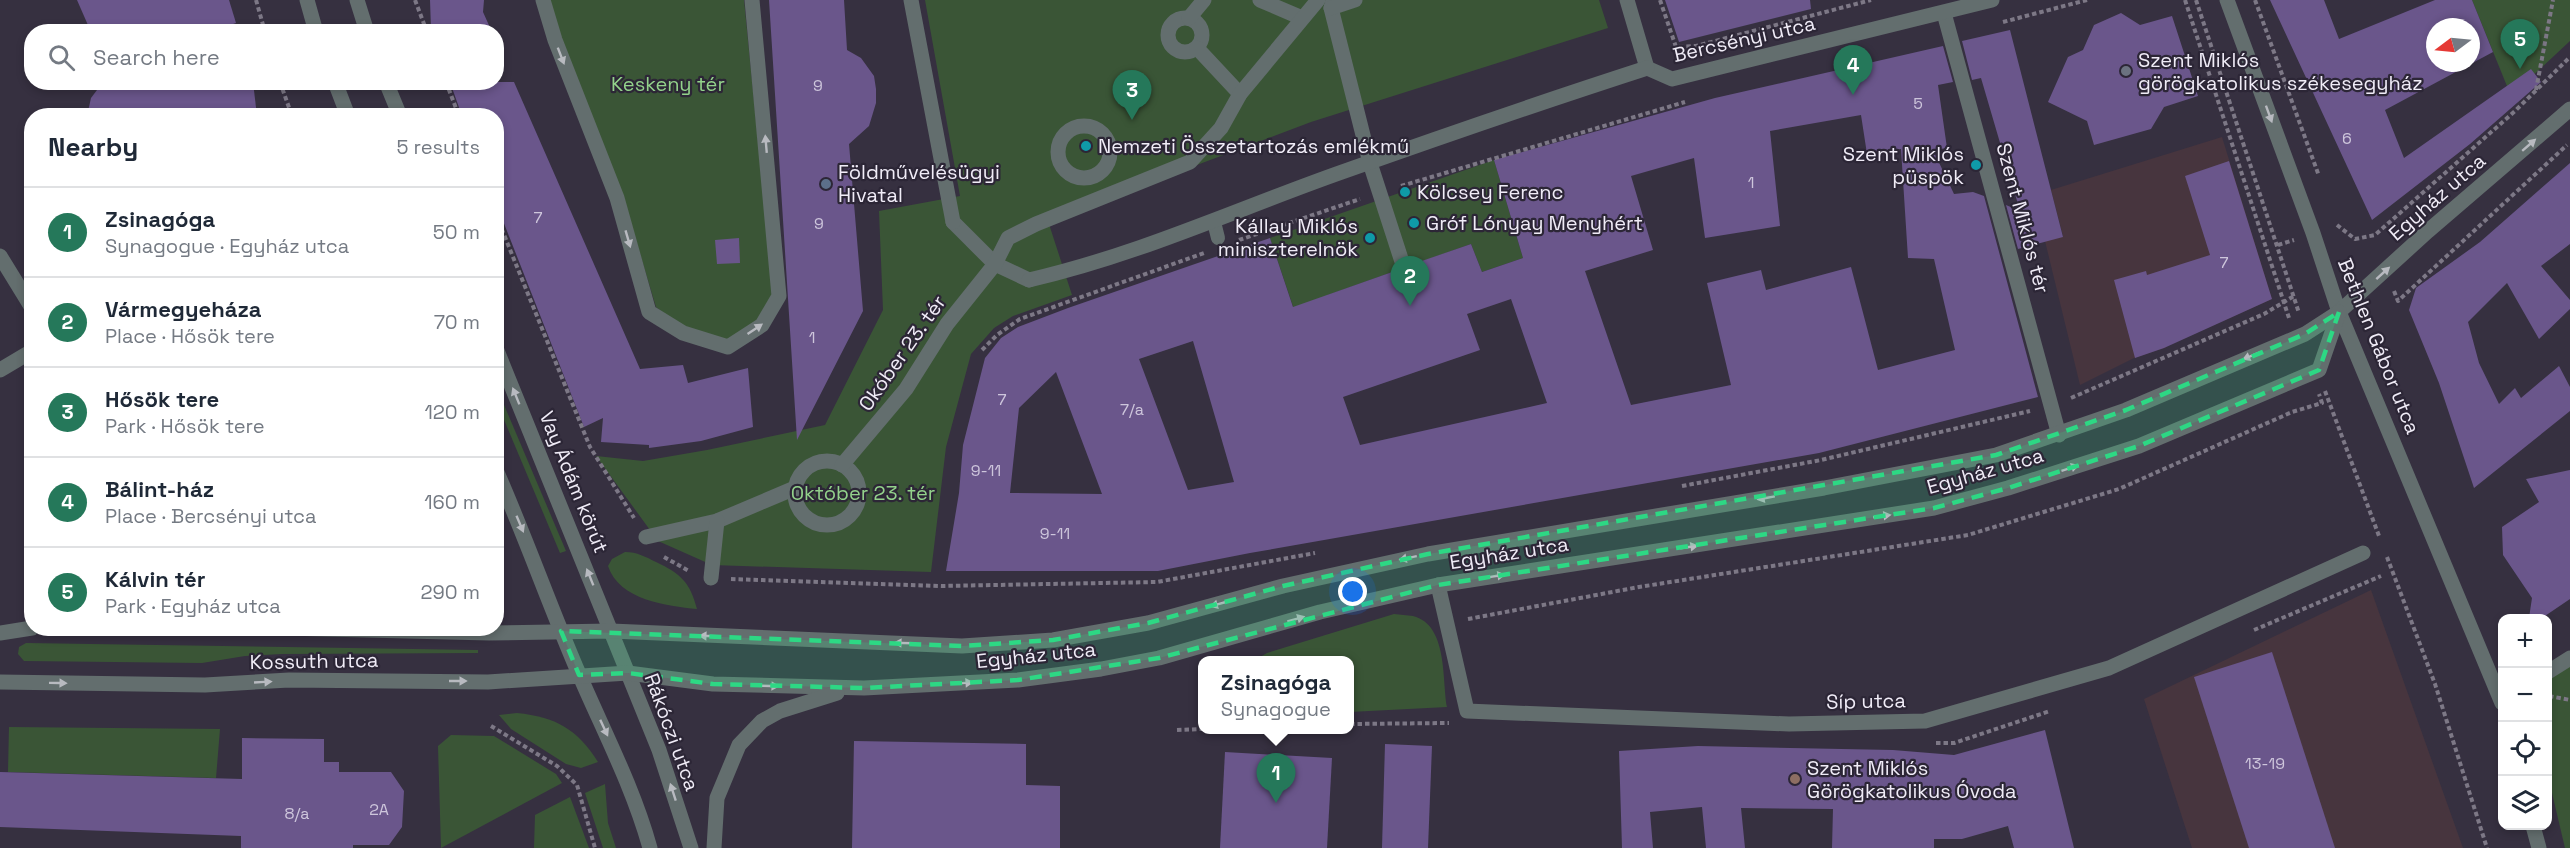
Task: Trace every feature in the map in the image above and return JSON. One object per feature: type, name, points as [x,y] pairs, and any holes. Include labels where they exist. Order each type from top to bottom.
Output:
[{"type":"street","points":[[307,0],[314,24]]},
{"type":"street","points":[[346,0],[358,7],[364,24]]},
{"type":"street","points":[[543,0],[555,40],[617,198],[649,312],[683,333],[728,347],[762,325],[779,296],[752,0]]},
{"type":"street","points":[[911,0],[953,222],[995,264],[1029,280],[1068,271],[1214,222],[1370,163],[1647,68],[1627,0]]},
{"type":"street","points":[[1189,18],[1204,0]]},
{"type":"street","points":[[1260,0],[1302,18]]},
{"type":"street","points":[[1355,0],[1327,3],[1370,163],[1404,268]]},
{"type":"street","name":"Bercsényi utca","points":[[1647,68],[1672,79],[1992,0]]},
{"type":"street","name":"Bethlen Gábor utca","points":[[2227,0],[2313,233],[2339,312],[2498,686]]},
{"type":"street","name":"Okóber 23. tér","points":[[842,465],[906,389],[947,324],[995,264],[1008,238],[1036,224],[1190,162],[1221,128],[1240,94],[1302,18],[1327,3]]},
{"type":"street","name":"Szent Miklós tér","points":[[1944,13],[2059,435]]},
{"type":"street","points":[[1189,18],[1194,20],[1201,29],[1202,40],[1197,48],[1190,52],[1179,52],[1170,44],[1168,33],[1173,23],[1189,18]]},
{"type":"street","points":[[1197,48],[1240,94]]},
{"type":"street","points":[[338,90],[345,108]]},
{"type":"street","points":[[389,90],[397,108]]},
{"type":"street","name":"Egyház utca","points":[[611,631],[962,646],[1053,640],[1148,624],[1283,586],[1428,554],[1824,488],[1996,455],[2126,410],[2339,312],[2428,231],[2567,112]]},
{"type":"street","points":[[1094,176],[1099,198]]},
{"type":"street","points":[[0,256],[24,295]]},
{"type":"street","name":"Egyház utca","points":[[628,673],[713,684],[864,688],[1018,680],[1101,669],[1159,658],[1320,612],[1438,585],[1934,508],[2008,488],[2139,446],[2319,370],[2339,312]]},
{"type":"street","points":[[0,370],[24,356]]},
{"type":"street","name":"Vay Ádám körút","points":[[504,368],[611,631]]},
{"type":"street","points":[[833,461],[842,465],[857,481],[859,491],[853,512],[836,525],[815,524],[806,518],[795,500],[795,488],[804,470],[812,465],[833,461]]},
{"type":"street","points":[[504,488],[531,550],[579,675],[621,764],[650,848]]},
{"type":"street","points":[[646,537],[717,521],[795,488]]},
{"type":"street","points":[[711,578],[717,521]]},
{"type":"street","name":"Síp utca","points":[[1438,585],[1467,711],[1789,724],[1925,721],[2109,668],[2363,553]]},
{"type":"street","points":[[0,633],[24,629]]},
{"type":"street","name":"Kossuth utca","points":[[504,631],[611,631]]},
{"type":"street","name":"Rákóczi utca","points":[[611,631],[659,750],[691,848]]},
{"type":"street","points":[[2552,669],[2570,658]]},
{"type":"street","name":"Kossuth utca","points":[[0,682],[205,685],[289,680],[488,682],[628,673]]},
{"type":"street","points":[[714,848],[717,798],[739,745],[762,722],[780,711],[831,694],[864,688]]},
{"type":"street","points":[[2534,830],[2538,848]]},
{"type":"lane","points":[[1214,222],[1223,241]]},
{"type":"path","points":[[256,0],[263,24]]},
{"type":"path","points":[[1660,0],[1676,46],[1696,46],[1870,0]]},
{"type":"path","points":[[1997,23],[2087,0]]},
{"type":"path","points":[[2185,0],[2286,302],[2298,330]]},
{"type":"path","points":[[2196,0],[2294,296],[2298,330]]},
{"type":"path","points":[[2255,0],[2321,180]]},
{"type":"path","points":[[2536,90],[2553,0]]},
{"type":"path","points":[[416,2],[424,24]]},
{"type":"path","points":[[2333,214],[2337,227],[2355,239],[2375,235],[2570,57]]},
{"type":"path","points":[[283,90],[289,108]]},
{"type":"path","points":[[449,90],[456,108]]},
{"type":"path","points":[[1223,241],[1696,99]]},
{"type":"path","points":[[2398,301],[2570,142]]},
{"type":"path","points":[[504,235],[590,447],[646,537],[671,563],[711,578],[941,586],[1157,582],[1320,552]]},
{"type":"path","points":[[982,350],[997,335],[1020,318],[1206,252]]},
{"type":"path","points":[[1681,486],[1821,460],[2052,406],[2264,314],[2294,296]]},
{"type":"path","points":[[2552,697],[2570,700]]},
{"type":"path","points":[[2446,721],[2487,848]]},
{"type":"path","points":[[1354,724],[1445,722]]},
{"type":"path","points":[[491,726],[558,766],[577,785],[596,848]]},
{"type":"path","points":[[1177,730],[1198,729]]},
{"type":"highlighted area","points":[[2339,312],[2319,370],[2139,446],[2008,488],[1934,508],[1438,585],[1159,658],[1018,680],[864,688],[713,684],[628,673],[579,675],[561,631],[962,646],[1053,640],[1148,623],[1283,586],[1428,554],[1996,455],[2126,410],[2305,334]]},
{"type":"shaded area","points":[[2222,137],[2272,299],[2185,338],[2163,337],[2167,347],[2134,358],[2080,385],[2045,241],[2063,236],[2051,190]]},
{"type":"shaded area","points":[[2371,590],[2463,848],[2192,848],[2144,699]]},
{"type":"green space","name":"Keskeny tér","points":[[549,0],[744,0],[773,294],[759,320],[726,342],[682,327],[656,307],[623,197],[559,37]]},
{"type":"green space","name":"Október 23. tér","points":[[925,0],[1599,0],[1608,28],[1311,122],[1048,221],[1072,295],[1013,316],[994,328],[971,354],[946,447],[931,572],[712,565],[658,541],[596,456],[643,461],[825,425],[883,310],[879,211],[960,196]]},
{"type":"green space","points":[[2472,0],[2570,0],[2570,41],[2511,96]]},
{"type":"green space","points":[[1494,160],[1523,258],[1482,272],[1471,244],[1328,295],[1303,336],[1270,238]]},
{"type":"green space","points":[[504,405],[566,551],[560,553],[504,420]]},
{"type":"green space","points":[[625,552],[645,557],[678,575],[688,585],[697,609],[645,599],[622,587],[608,566],[612,559]]},
{"type":"green space","points":[[1394,614],[1413,616],[1424,621],[1438,641],[1447,707],[1354,712],[1354,656],[1262,656]]},
{"type":"green space","points":[[26,643],[478,650],[478,653],[282,654],[245,656],[202,663],[24,661],[18,654],[19,647]]},
{"type":"green space","points":[[2570,658],[2570,848],[2565,848],[2552,793],[2552,669]]},
{"type":"green space","points":[[517,713],[543,718],[564,727],[582,741],[598,762],[581,768],[566,764],[511,729],[499,715]]},
{"type":"green space","points":[[9,727],[220,729],[216,778],[8,772]]},
{"type":"green space","points":[[451,735],[494,736],[556,774],[562,783],[441,848],[438,746]]},
{"type":"green space","points":[[605,784],[608,823],[616,848],[603,848],[585,793]]},
{"type":"green space","points":[[570,797],[589,848],[534,848],[535,815]]},
{"type":"building","points":[[77,0],[229,0],[236,23],[233,24],[88,24]]},
{"type":"building","points":[[430,0],[484,0],[483,12],[488,24],[431,24]]},
{"type":"building","points":[[769,0],[844,0],[847,50],[861,58],[874,76],[876,89],[876,103],[869,126],[849,144],[863,311],[797,440]]},
{"type":"building","points":[[1665,0],[1810,0],[1811,9],[1679,42]]},
{"type":"building","points":[[2270,0],[2324,0],[2339,39],[2435,0],[2472,0],[2479,18],[2426,18],[2426,72],[2456,72],[2385,110],[2404,158],[2531,69],[2541,82],[2470,144],[2372,220]]},
{"type":"building","name":"Szent Miklós görögkatolikus székesegyház","points":[[2121,13],[2140,25],[2172,16],[2198,96],[2164,107],[2151,129],[2094,145],[2087,121],[2048,102],[2068,57],[2083,50],[2094,25]]},
{"type":"building","points":[[2480,20],[2493,52],[2480,59]]},
{"type":"building","points":[[2010,30],[2063,237],[2018,249],[2006,205],[2020,211],[1981,78],[1972,80],[1962,41]]},
{"type":"building","points":[[1943,46],[1953,82],[1938,85],[1947,148],[1933,150],[1954,194],[1973,192],[1984,196],[2038,397],[1819,453],[1158,571],[946,571],[959,493],[963,445],[985,358],[1001,338],[1018,327],[1270,238],[1293,307],[1395,271],[1401,277],[1408,277],[1413,271],[1413,264],[1471,244],[1482,272],[1523,258],[1494,160],[1715,98]],"holes":[[[1861,115],[1867,154],[1901,149],[1908,258],[1934,259],[1955,350],[1878,370],[1851,267],[1766,290],[1761,270],[1707,283],[1731,385],[1631,405],[1585,271],[1653,250],[1631,176],[1694,158],[1705,238],[1780,226],[1770,131]],[[1511,299],[1547,403],[1360,445],[1343,397],[1480,350],[1467,314]],[[1193,341],[1234,482],[1188,490],[1139,359]],[[1056,372],[1102,494],[1010,493],[1019,408]]]},
{"type":"building","points":[[504,82],[514,82],[640,369],[683,365],[688,383],[748,368],[753,427],[701,441],[649,448],[649,445],[601,442],[603,418],[584,427],[504,223],[504,108],[459,108],[453,90],[504,90]]},
{"type":"building","points":[[97,90],[254,90],[256,108],[89,108],[91,98]]},
{"type":"building","points":[[2229,161],[2272,299],[2164,348],[2135,358],[2114,280],[2146,271],[2147,275],[2210,255],[2185,176]]},
{"type":"building","points":[[2570,163],[2570,244],[2541,266],[2570,300],[2570,309],[2539,339],[2507,283],[2468,322],[2479,363],[2499,404],[2515,388],[2521,398],[2559,366],[2570,387],[2570,411],[2474,488],[2439,383],[2409,310],[2416,288],[2480,242]]},
{"type":"building","points":[[739,238],[740,263],[717,264],[715,240]]},
{"type":"building","points":[[2570,470],[2570,599],[2548,614],[2530,614],[2532,598],[2503,555],[2502,527],[2539,502],[2526,479]]},
{"type":"building","points":[[2272,652],[2335,848],[2249,848],[2194,677]]},
{"type":"building","points":[[2045,730],[2074,848],[2014,848],[2008,826],[1962,839],[1934,839],[1934,848],[1832,848],[1833,809],[1741,808],[1745,848],[1706,848],[1702,807],[1650,812],[1653,848],[1622,848],[1619,751],[1698,746],[1893,750],[1954,755]]},
{"type":"building","points":[[242,738],[324,739],[324,762],[339,762],[339,772],[391,772],[404,791],[402,827],[389,845],[353,845],[353,848],[241,848],[241,836],[0,827],[0,772],[242,779]]},
{"type":"building","points":[[854,741],[1026,744],[1026,785],[1060,786],[1060,848],[852,848]]},
{"type":"building","points":[[1385,744],[1432,746],[1428,848],[1382,848]]},
{"type":"building","points":[[1225,752],[1332,758],[1327,848],[1220,848]]},
{"type":"place","name":"Kálvin tér","points":[[2520,69]]},
{"type":"place","name":"Szent Miklós görögkatolikus székesegyház","points":[[2126,71]]},
{"type":"place","name":"Bálint-ház","points":[[1853,95]]},
{"type":"place","name":"Hősök tere","points":[[1132,120]]},
{"type":"place","name":"Nemzeti Összetartozás emlékmű","points":[[1086,146]]},
{"type":"place","name":"Szent Miklós püspök","points":[[1976,165]]},
{"type":"place","name":"Földművelésügyi Hivatal","points":[[826,184]]},
{"type":"place","name":"Kölcsey Ferenc","points":[[1405,192]]},
{"type":"place","name":"Gróf Lónyay Menyhért","points":[[1414,223]]},
{"type":"place","name":"Kállay Miklós miniszterelnök","points":[[1370,238]]},
{"type":"place","name":"Vármegyeháza","points":[[1410,306]]},
{"type":"place","name":"Szent Miklós Görögkatolikus Óvoda","points":[[1795,779]]},
{"type":"place","name":"Zsinagóga","points":[[1276,803]]}]
